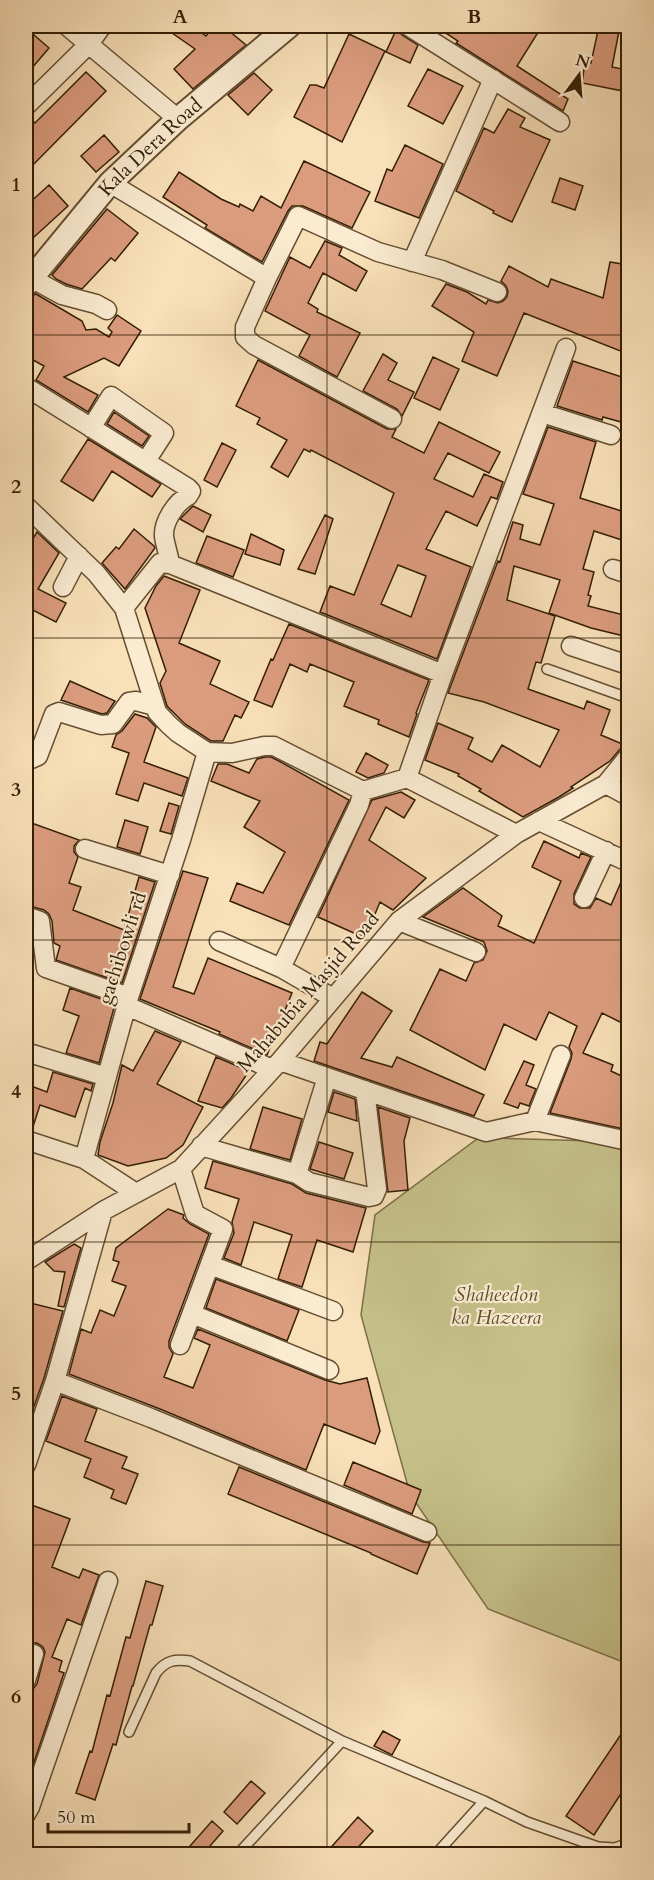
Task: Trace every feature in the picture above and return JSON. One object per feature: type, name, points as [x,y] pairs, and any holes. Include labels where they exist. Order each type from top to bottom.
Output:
[{"type":"street","points":[[67,26],[178,119]]},
{"type":"street","points":[[26,106],[89,44],[102,26]]},
{"type":"street","name":"Kala Dera Road","points":[[28,281],[110,183],[178,119],[289,26]]},
{"type":"street","points":[[408,26],[560,122]]},
{"type":"street","points":[[412,261],[493,79]]},
{"type":"street","points":[[110,183],[267,278]]},
{"type":"street","points":[[392,419],[254,345],[245,337],[245,327],[298,216],[378,252],[442,270],[497,292]]},
{"type":"street","points":[[28,281],[62,295],[96,304],[107,310]]},
{"type":"street","points":[[407,778],[443,674],[566,348]]},
{"type":"street","points":[[26,387],[191,491],[188,496],[180,500],[168,519],[165,529],[164,536],[170,564]]},
{"type":"street","points":[[91,428],[111,396],[164,433],[146,461]]},
{"type":"street","points":[[542,413],[611,435]]},
{"type":"street","points":[[26,506],[96,573],[124,608],[157,712],[178,733],[207,752],[232,753],[274,746],[363,791],[407,778],[516,834]]},
{"type":"street","points":[[63,587],[79,556]]},
{"type":"street","points":[[124,608],[160,564],[170,564],[443,674]]},
{"type":"street","points":[[571,646],[628,665]]},
{"type":"street","points":[[26,758],[31,759],[38,756],[54,714],[59,712],[108,726],[113,724],[129,702],[136,701],[155,706]]},
{"type":"street","name":"gachibowli rd","points":[[84,1159],[128,1001],[170,875],[207,752]]},
{"type":"street","name":"Mahabubia Masjid Road","points":[[26,1261],[103,1211],[181,1169],[276,1065],[399,921],[516,834],[606,784],[628,758]]},
{"type":"street","points":[[606,784],[628,796]]},
{"type":"street","points":[[281,968],[359,805],[363,791]]},
{"type":"street","points":[[539,821],[628,862]]},
{"type":"street","points":[[85,849],[170,875]]},
{"type":"street","points":[[584,898],[606,851]]},
{"type":"street","points":[[26,916],[40,921],[46,968],[276,1065],[327,1077],[486,1132],[535,1120],[628,1141]]},
{"type":"street","points":[[399,921],[476,952]]},
{"type":"street","points":[[219,941],[281,968],[333,998]]},
{"type":"street","points":[[26,1052],[106,1077]]},
{"type":"street","points":[[535,1120],[561,1055]]},
{"type":"street","points":[[297,1174],[327,1077]]},
{"type":"street","points":[[201,1146],[297,1174],[309,1182],[369,1197],[374,1196],[377,1189],[365,1090]]},
{"type":"street","points":[[26,1140],[84,1159],[136,1193]]},
{"type":"street","points":[[180,1345],[223,1229],[195,1214],[181,1169]]},
{"type":"street","points":[[26,1465],[55,1381],[103,1211]]},
{"type":"street","points":[[210,1265],[333,1311]]},
{"type":"street","points":[[192,1314],[329,1370]]},
{"type":"street","points":[[55,1381],[427,1532]]},
{"type":"street","points":[[27,1809],[108,1581]]},
{"type":"street","points":[[26,1680],[34,1654]]},
{"type":"lane","points":[[547,669],[628,698]]},
{"type":"lane","points":[[129,1732],[156,1672],[162,1665],[169,1661],[190,1661],[342,1741],[484,1801],[527,1822],[598,1847],[615,1848],[628,1843]]},
{"type":"lane","points":[[238,1854],[342,1741]]},
{"type":"lane","points":[[436,1854],[484,1801]]},
{"type":"green space","name":"Shaheedon ka Hazeera","points":[[477,1139],[628,1142],[628,1664],[488,1609],[410,1494],[361,1315],[375,1215]]},
{"type":"building","points":[[162,26],[192,26],[206,36],[214,26],[223,26],[246,45],[193,89],[174,69],[195,49]]},
{"type":"building","points":[[435,26],[542,26],[517,66],[568,99],[563,111],[456,43],[458,41]]},
{"type":"building","points":[[599,26],[620,26],[612,67],[627,70],[623,91],[582,83],[585,62],[591,63]]},
{"type":"building","points":[[26,28],[49,48],[26,75]]},
{"type":"building","points":[[397,28],[402,35],[418,45],[410,63],[386,52]]},
{"type":"building","points":[[349,34],[385,51],[342,142],[294,117],[310,85],[324,88]]},
{"type":"building","points":[[428,69],[463,86],[443,124],[408,106]]},
{"type":"building","points":[[86,72],[106,91],[26,172],[26,129],[33,121],[35,123]]},
{"type":"building","points":[[254,73],[272,90],[248,115],[228,95]]},
{"type":"building","points":[[508,109],[525,118],[520,127],[550,140],[512,222],[456,191],[484,128],[494,133]]},
{"type":"building","points":[[104,135],[119,152],[96,172],[81,156]]},
{"type":"building","points":[[405,145],[443,164],[419,218],[375,201],[387,169],[392,171]]},
{"type":"building","points":[[304,161],[370,192],[352,228],[303,206],[292,206],[262,262],[205,228],[207,225],[163,197],[179,172],[221,199],[239,207],[240,204],[253,211],[261,196],[281,208]]},
{"type":"building","points":[[560,178],[583,186],[575,210],[552,202]]},
{"type":"building","points":[[49,185],[68,206],[33,238],[26,230],[26,206]]},
{"type":"building","points":[[107,209],[138,233],[115,261],[111,258],[82,289],[56,279],[52,275]]},
{"type":"building","points":[[325,241],[342,248],[339,255],[367,271],[356,291],[323,273],[308,303],[318,309],[317,312],[360,333],[337,377],[299,356],[310,335],[265,311],[290,257],[310,268]]},
{"type":"building","points":[[610,262],[628,265],[628,354],[524,313],[497,376],[462,361],[474,332],[432,306],[446,284],[467,292],[486,304],[488,300],[498,303],[503,301],[508,291],[501,281],[509,266],[548,287],[551,279],[603,298]]},
{"type":"building","points":[[36,294],[82,321],[86,330],[96,329],[109,337],[112,332],[108,328],[117,315],[141,331],[119,366],[104,358],[64,377],[98,395],[88,412],[36,380],[44,366],[26,356],[26,298]]},
{"type":"building","points":[[383,354],[397,363],[388,380],[414,392],[402,416],[397,409],[363,391]]},
{"type":"building","points":[[433,357],[459,369],[440,410],[414,398]]},
{"type":"building","points":[[258,360],[387,429],[396,429],[392,437],[424,453],[439,422],[500,452],[489,473],[448,453],[434,479],[473,497],[484,474],[503,482],[497,499],[491,497],[477,526],[446,511],[426,549],[471,567],[437,659],[320,612],[330,586],[354,595],[394,493],[311,450],[310,452],[304,449],[288,477],[271,467],[287,440],[257,424],[260,418],[236,406]],"holes":[[[398,565],[426,576],[411,617],[381,604]]]},
{"type":"building","points":[[573,361],[628,379],[628,424],[603,417],[602,420],[557,406]]},
{"type":"building","points":[[114,412],[149,436],[142,446],[107,424]]},
{"type":"building","points":[[548,427],[596,442],[580,498],[628,513],[628,542],[594,531],[583,569],[594,572],[588,595],[591,596],[588,606],[628,616],[628,634],[625,632],[624,636],[591,628],[549,613],[560,580],[514,566],[507,600],[555,616],[541,663],[536,662],[528,689],[584,709],[587,701],[610,710],[601,735],[627,746],[620,749],[610,761],[571,787],[573,788],[523,817],[479,791],[481,789],[458,776],[459,774],[425,760],[438,723],[473,738],[468,749],[492,762],[502,745],[540,767],[559,730],[484,702],[448,693],[498,561],[500,562],[513,522],[523,525],[520,539],[540,545],[554,504],[523,494]]},
{"type":"building","points":[[88,439],[161,484],[152,497],[112,471],[93,501],[61,481]]},
{"type":"building","points":[[222,443],[236,450],[217,487],[204,480]]},
{"type":"building","points":[[193,506],[211,515],[203,532],[180,519]]},
{"type":"building","points":[[325,515],[333,519],[315,574],[298,569]]},
{"type":"building","points":[[134,529],[155,548],[125,589],[102,563],[116,547],[119,549]]},
{"type":"building","points":[[37,532],[59,553],[38,589],[66,603],[56,622],[27,607],[26,610],[26,550]]},
{"type":"building","points":[[251,534],[284,550],[280,565],[245,554]]},
{"type":"building","points":[[207,536],[244,550],[233,577],[196,563]]},
{"type":"building","points":[[164,576],[200,590],[179,643],[220,661],[210,684],[249,702],[241,718],[235,715],[223,741],[211,741],[185,724],[167,706],[160,683],[166,671],[145,608]]},
{"type":"building","points":[[289,624],[429,680],[409,737],[378,724],[379,720],[344,706],[354,682],[310,664],[307,672],[290,664],[272,707],[254,700]]},
{"type":"building","points":[[70,681],[115,701],[107,713],[102,714],[61,700]]},
{"type":"building","points":[[135,714],[147,718],[156,727],[144,762],[188,778],[182,796],[144,783],[138,801],[116,794],[129,753],[112,747],[116,735]]},
{"type":"building","points":[[366,753],[388,765],[384,773],[368,778],[356,772]]},
{"type":"building","points":[[265,757],[279,761],[349,800],[289,925],[230,901],[237,883],[263,893],[285,852],[244,827],[260,801],[211,781],[218,764],[227,764],[249,773],[257,759]]},
{"type":"building","points":[[401,792],[415,800],[404,818],[386,807],[369,840],[426,878],[393,910],[380,902],[365,938],[318,917],[372,800]]},
{"type":"building","points":[[169,803],[179,806],[171,834],[160,831]]},
{"type":"building","points":[[125,820],[148,827],[140,854],[117,847]]},
{"type":"building","points":[[26,821],[79,840],[74,846],[74,852],[78,857],[69,883],[81,887],[73,910],[124,930],[139,877],[155,882],[122,983],[56,960],[60,946],[54,943],[49,914],[44,910],[26,905],[26,887],[32,870],[26,868]]},
{"type":"building","points":[[544,841],[579,858],[581,853],[591,857],[574,894],[574,904],[580,908],[590,908],[596,898],[611,905],[625,873],[628,873],[628,1026],[602,1013],[583,1053],[613,1065],[611,1071],[628,1079],[628,1130],[550,1113],[571,1059],[572,1053],[569,1047],[577,1026],[549,1012],[536,1040],[504,1024],[485,1070],[410,1030],[440,969],[466,981],[474,963],[483,960],[487,951],[484,942],[423,917],[463,888],[502,916],[498,926],[534,943],[561,881],[532,867]]},
{"type":"building","points":[[183,871],[208,878],[173,987],[194,994],[208,958],[292,993],[267,1055],[219,1034],[220,1032],[140,999]]},
{"type":"building","points":[[70,988],[115,1004],[99,1063],[66,1053],[79,1016],[63,1010]]},
{"type":"building","points":[[362,992],[392,1011],[361,1058],[392,1067],[397,1057],[484,1095],[474,1116],[314,1061],[320,1042],[327,1044]]},
{"type":"building","points":[[155,1031],[181,1042],[157,1084],[203,1107],[183,1145],[166,1158],[128,1166],[98,1155],[100,1142],[122,1065],[133,1071]]},
{"type":"building","points":[[216,1057],[249,1071],[222,1108],[198,1101]]},
{"type":"building","points":[[524,1061],[534,1065],[526,1085],[536,1089],[529,1106],[520,1103],[518,1108],[504,1103]]},
{"type":"building","points":[[53,1072],[93,1084],[91,1091],[85,1088],[75,1117],[40,1105],[32,1130],[26,1129],[26,1084],[47,1092]]},
{"type":"building","points":[[334,1092],[355,1099],[357,1121],[328,1112]]},
{"type":"building","points":[[263,1107],[302,1119],[290,1160],[250,1149]]},
{"type":"building","points":[[378,1107],[410,1118],[404,1141],[408,1190],[388,1192]]},
{"type":"building","points":[[319,1142],[353,1153],[344,1179],[310,1169]]},
{"type":"building","points":[[213,1161],[292,1184],[306,1193],[366,1208],[353,1252],[317,1240],[302,1287],[278,1279],[292,1235],[254,1222],[241,1265],[224,1258],[234,1233],[232,1222],[239,1199],[205,1188]]},
{"type":"building","points":[[168,1209],[184,1215],[183,1218],[190,1224],[209,1234],[169,1341],[173,1354],[164,1377],[193,1388],[210,1345],[194,1338],[198,1329],[325,1380],[340,1384],[367,1378],[380,1431],[375,1444],[324,1424],[306,1470],[69,1374],[81,1329],[91,1333],[100,1310],[114,1316],[126,1286],[112,1281],[119,1262],[113,1260],[116,1248]]},
{"type":"building","points":[[74,1244],[81,1248],[64,1307],[58,1306],[65,1272],[54,1271],[45,1262]]},
{"type":"building","points":[[216,1279],[299,1310],[287,1341],[206,1308]]},
{"type":"building","points":[[26,1302],[63,1311],[44,1378],[26,1429]]},
{"type":"building","points":[[62,1396],[97,1409],[85,1441],[127,1457],[122,1468],[138,1474],[126,1504],[111,1498],[114,1490],[84,1477],[91,1459],[46,1441]]},
{"type":"building","points":[[353,1462],[421,1490],[412,1514],[344,1485]]},
{"type":"building","points":[[239,1467],[430,1543],[417,1574],[228,1494]]},
{"type":"building","points":[[26,1503],[70,1519],[52,1567],[79,1578],[83,1569],[99,1575],[81,1625],[67,1619],[52,1657],[62,1661],[59,1671],[64,1673],[26,1786],[26,1691],[33,1689],[37,1684],[45,1652],[43,1647],[37,1643],[31,1643],[26,1647]]},
{"type":"building","points":[[146,1581],[163,1586],[116,1745],[113,1744],[95,1800],[76,1793],[90,1751],[92,1752],[107,1695],[110,1696],[126,1637],[130,1638]]},
{"type":"building","points":[[628,1724],[628,1783],[594,1835],[566,1816]]},
{"type":"building","points":[[383,1731],[400,1740],[392,1755],[374,1746]]},
{"type":"building","points":[[251,1781],[265,1793],[237,1824],[224,1812]]},
{"type":"building","points":[[358,1817],[373,1831],[352,1854],[325,1854]]},
{"type":"building","points":[[212,1821],[223,1831],[203,1854],[183,1854]]}]
